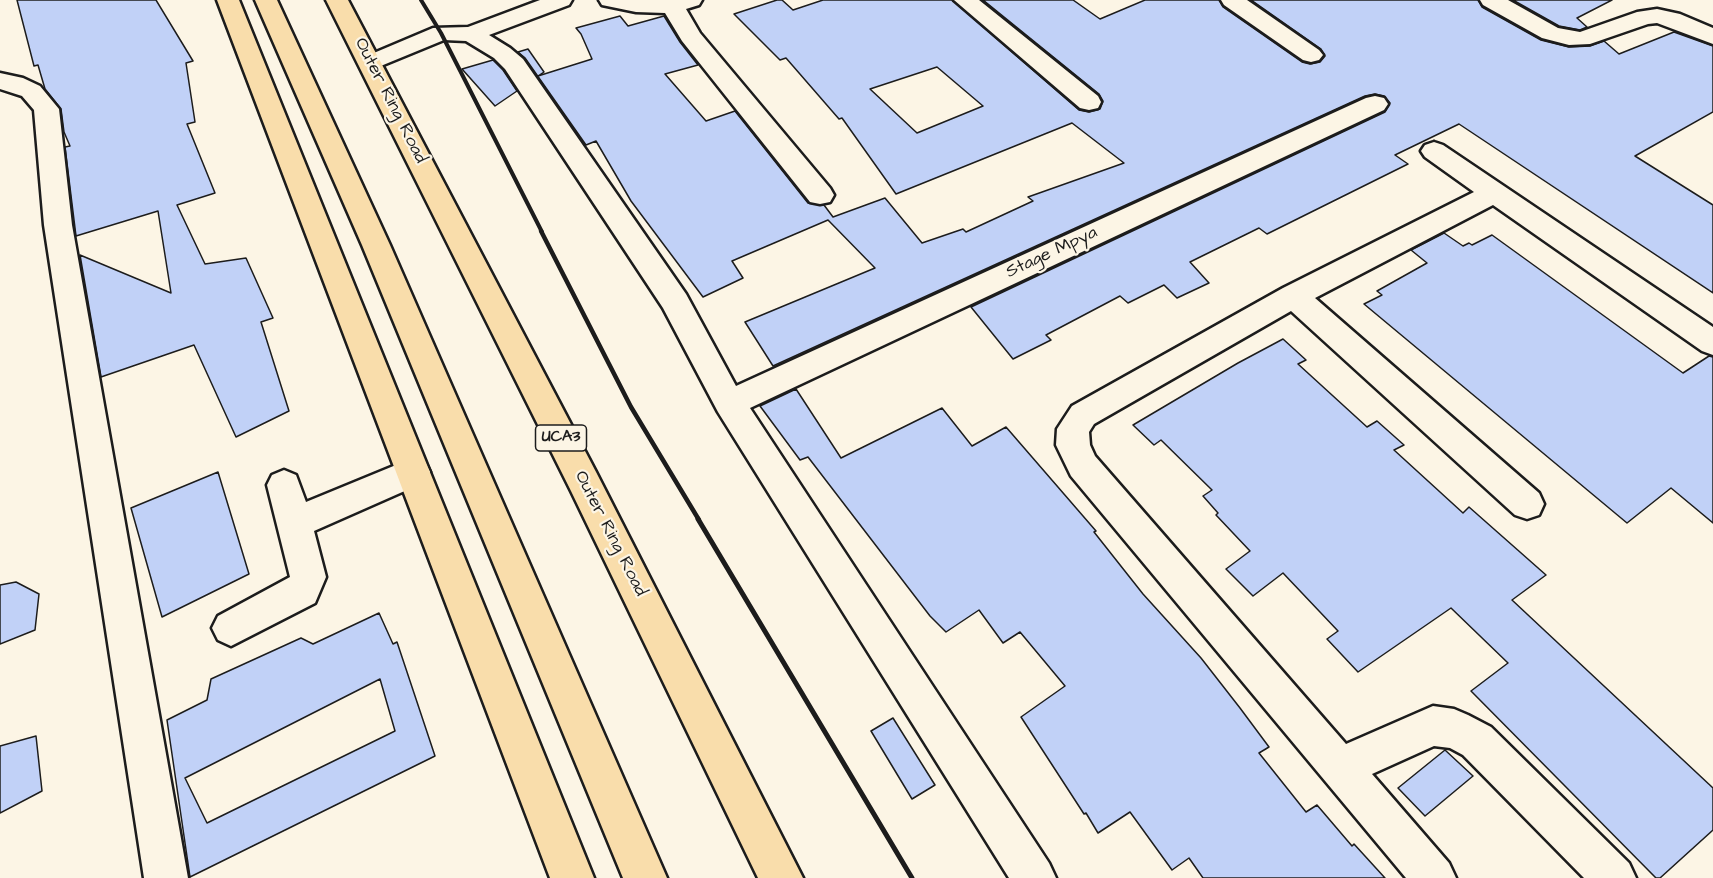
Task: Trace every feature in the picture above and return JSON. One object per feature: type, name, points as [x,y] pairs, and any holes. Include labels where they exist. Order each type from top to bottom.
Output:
[{"type":"main road","points":[[228,0],[572,878]]},
{"type":"main road","points":[[266,0],[376,245],[645,878]]},
{"type":"main road","name":"Outer Ring Road","points":[[337,0],[584,482],[781,878]]},
{"type":"street","points":[[370,63],[441,33],[471,34],[561,0]]},
{"type":"street","points":[[610,0],[636,5],[682,3],[690,36],[820,195]]},
{"type":"street","points":[[965,0],[1089,102]]},
{"type":"street","points":[[1232,0],[1311,55]]},
{"type":"street","points":[[1491,0],[1550,33],[1569,38],[1582,39],[1646,17],[1658,16],[1672,19],[1713,37]]},
{"type":"street","points":[[471,34],[502,52],[514,64],[675,302],[729,402],[1034,878]]},
{"type":"street","points":[[0,81],[14,83],[31,91],[46,109],[58,225],[166,878]]},
{"type":"street","name":"Stage Mpya","points":[[729,402],[1375,104]]},
{"type":"street","points":[[1434,151],[1713,343]]},
{"type":"street","points":[[1434,878],[1083,466],[1072,445],[1073,429],[1083,415],[1293,296],[1494,193]]},
{"type":"street","points":[[1293,296],[1527,504]]},
{"type":"street","points":[[295,523],[414,472]]},
{"type":"street","points":[[231,628],[302,591],[308,577],[284,485]]},
{"type":"street","points":[[1340,768],[1433,726],[1454,729],[1477,741],[1614,878]]},
{"type":"building","points":[[17,0],[156,0],[193,61],[186,63],[195,122],[187,124],[215,193],[177,205],[205,264],[246,258],[273,318],[261,322],[289,411],[236,437],[194,345],[101,377],[80,255],[171,293],[158,211],[76,236],[65,147],[70,146],[64,132],[61,109],[45,89],[38,65],[34,66]]},
{"type":"building","points":[[777,0],[782,0],[793,10],[823,0],[952,0],[1079,110],[1089,112],[1100,109],[1103,101],[1099,94],[983,0],[1073,0],[1100,19],[1145,0],[1219,0],[1223,7],[1302,62],[1310,64],[1320,62],[1325,56],[1321,49],[1251,0],[1478,0],[1482,7],[1541,40],[1569,47],[1590,46],[1604,41],[1619,54],[1674,32],[1713,46],[1713,112],[1635,156],[1713,205],[1713,293],[1459,124],[1395,155],[1408,164],[1267,234],[1259,228],[1190,262],[1209,283],[1177,298],[1164,285],[1128,303],[1120,296],[1046,335],[1051,340],[1013,359],[971,307],[1385,112],[1390,103],[1384,96],[1375,94],[1365,96],[773,366],[745,322],[875,268],[828,220],[732,261],[743,278],[703,297],[631,201],[596,141],[586,145],[525,58],[518,52],[528,49],[544,72],[538,76],[592,59],[576,28],[620,16],[628,26],[664,16],[698,65],[665,74],[706,121],[735,111],[808,203],[824,205],[833,217],[885,198],[922,243],[963,229],[966,232],[1033,201],[1028,197],[1124,163],[1072,123],[896,194],[842,118],[839,119],[786,58],[780,60],[734,14]],"holes":[[[937,67],[983,106],[917,133],[870,89]]]},
{"type":"building","points":[[1513,0],[1612,0],[1577,18],[1587,27],[1580,30],[1559,26]]},
{"type":"building","points":[[493,60],[517,91],[495,106],[462,69]]},
{"type":"building","points":[[1444,233],[1463,246],[1469,243],[1472,245],[1492,235],[1683,373],[1709,356],[1713,357],[1713,523],[1671,488],[1627,523],[1364,304],[1382,295],[1377,291],[1427,263],[1411,250]]},
{"type":"building","points":[[1283,339],[1306,360],[1298,364],[1367,427],[1377,421],[1404,445],[1394,450],[1463,513],[1469,507],[1546,575],[1512,600],[1713,788],[1713,830],[1660,878],[1656,878],[1471,691],[1508,663],[1451,608],[1358,672],[1327,639],[1338,631],[1283,573],[1253,596],[1226,569],[1250,551],[1216,515],[1218,513],[1203,496],[1212,490],[1161,440],[1154,445],[1133,425]]},
{"type":"building","points":[[796,389],[841,458],[942,408],[972,446],[1006,427],[1096,531],[1094,532],[1143,594],[1201,658],[1240,708],[1269,747],[1259,753],[1306,812],[1317,805],[1352,846],[1354,844],[1385,878],[1203,878],[1189,858],[1172,870],[1130,812],[1098,833],[1021,717],[1065,686],[1020,632],[1003,643],[979,610],[946,632],[930,616],[808,457],[800,460],[760,406]]},
{"type":"building","points":[[218,472],[249,574],[162,617],[131,508]]},
{"type":"building","points":[[16,582],[39,594],[35,630],[0,644],[0,585]]},
{"type":"building","points":[[379,613],[393,644],[397,642],[435,756],[190,877],[167,720],[207,700],[211,679],[301,638],[313,644]],"holes":[[[380,679],[395,731],[207,823],[185,778]]]},
{"type":"building","points":[[893,718],[935,785],[912,799],[871,731]]},
{"type":"building","points":[[36,736],[42,791],[0,813],[0,746]]},
{"type":"building","points":[[1445,750],[1473,776],[1425,816],[1398,788]]},
{"type":"railway","points":[[421,0],[441,33],[542,232]]},
{"type":"railway","points":[[541,231],[631,407],[699,520]]},
{"type":"railway","points":[[698,519],[912,878]]}]
